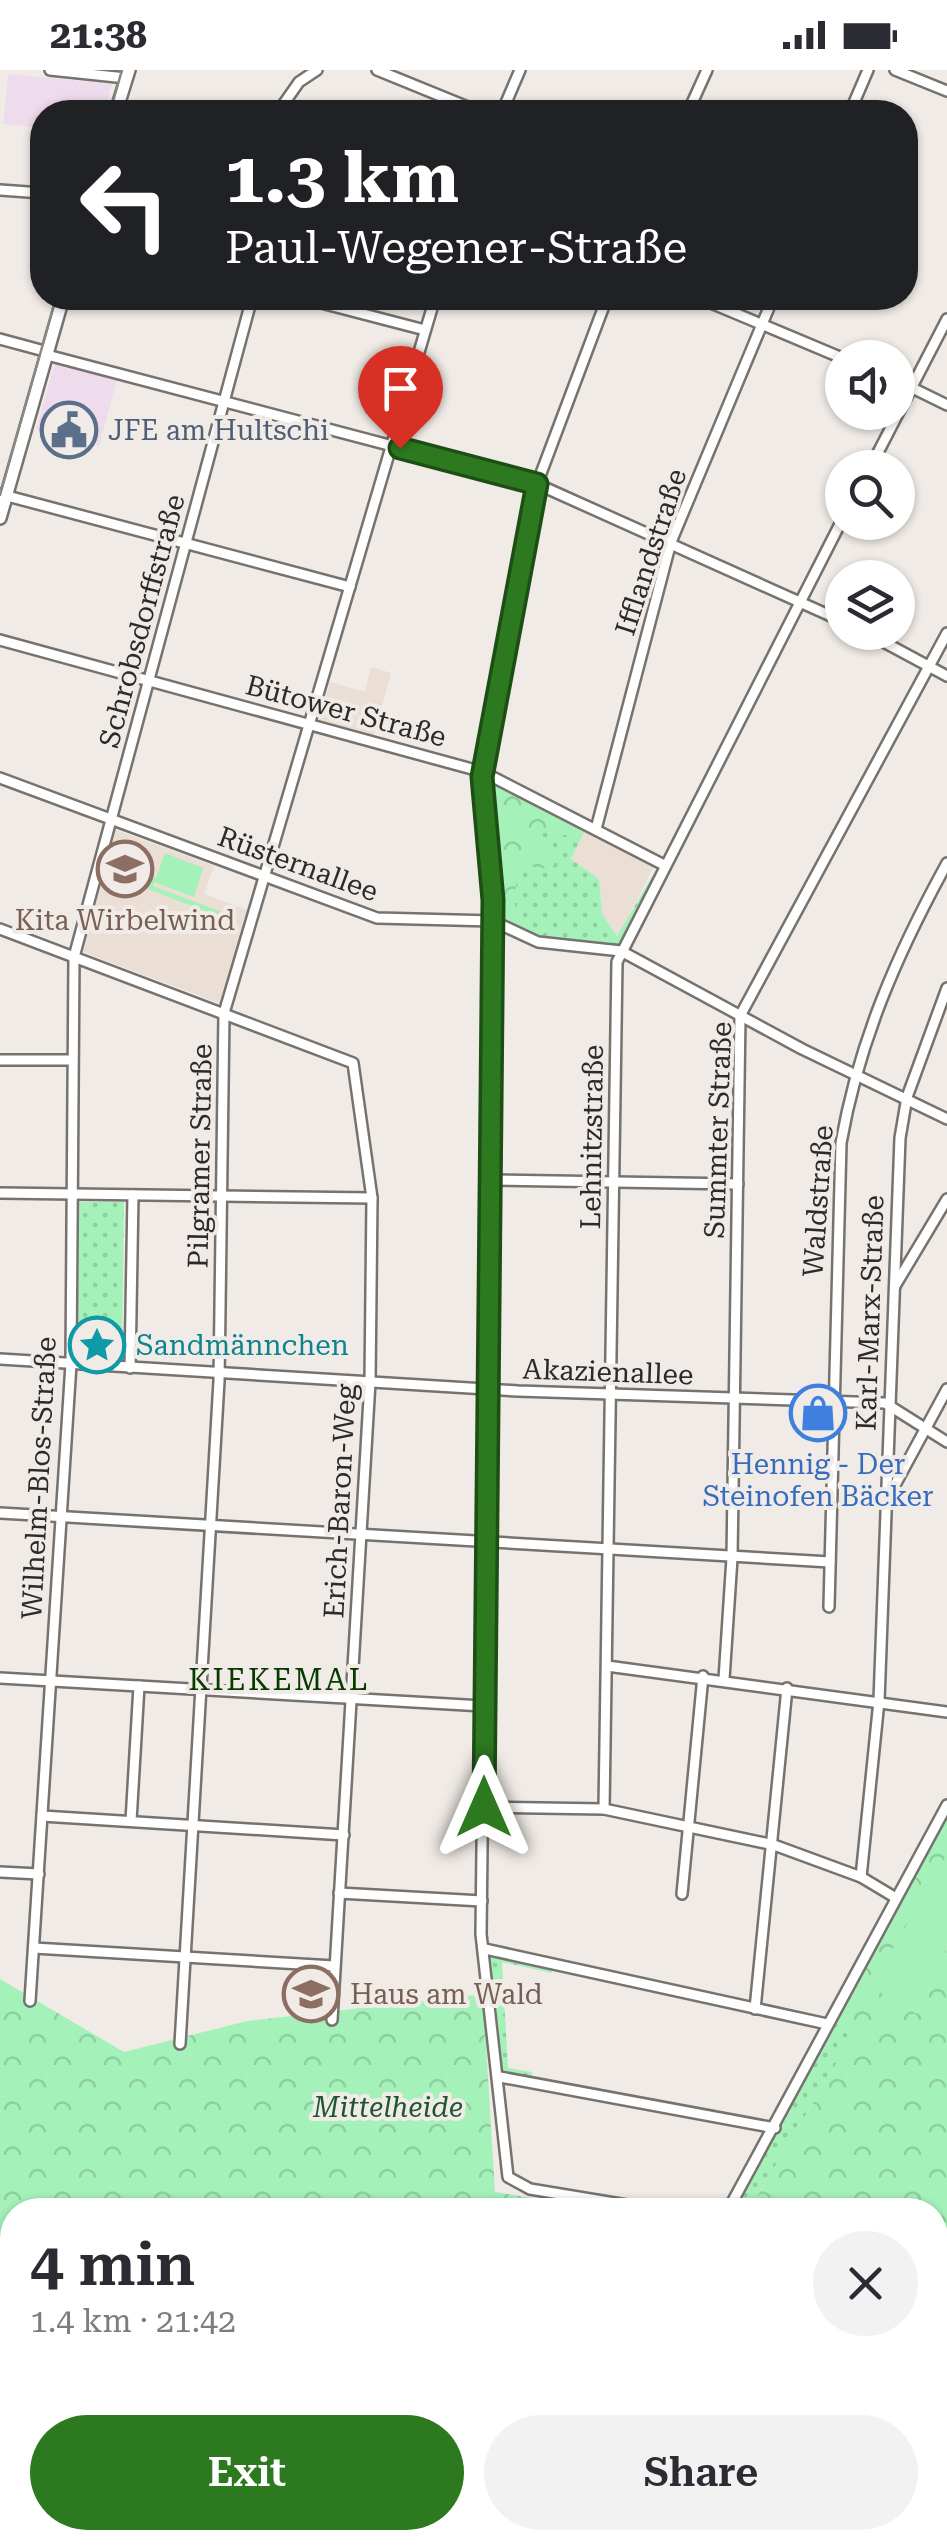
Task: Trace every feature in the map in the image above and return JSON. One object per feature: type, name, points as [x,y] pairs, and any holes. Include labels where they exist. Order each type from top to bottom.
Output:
[{"type":"main road","points":[[119,100],[127,74]]},
{"type":"main road","points":[[0,518],[3,495],[60,310]]},
{"type":"street","points":[[50,70],[127,74]]},
{"type":"street","points":[[287,100],[300,82],[317,70]]},
{"type":"street","points":[[377,70],[451,100]]},
{"type":"street","points":[[507,100],[520,70]]},
{"type":"street","points":[[693,100],[707,70]]},
{"type":"street","points":[[855,100],[868,70]]},
{"type":"street","points":[[895,70],[947,91]]},
{"type":"street","points":[[0,190],[30,192]]},
{"type":"street","name":"Schrobsdorffstraße","points":[[74,956],[249,310]]},
{"type":"street","points":[[348,310],[425,330]]},
{"type":"street","name":"Pilgramer Straße","points":[[180,2044],[220,1374],[224,1013],[431,310]]},
{"type":"street","points":[[582,2198],[532,2190],[508,2177],[484,1948],[483,1706],[493,922],[483,772],[537,484],[602,310]]},
{"type":"street","points":[[729,310],[825,351]]},
{"type":"street","name":"Ifflandstraße","points":[[596,829],[671,542],[767,310]]},
{"type":"street","points":[[915,381],[947,320]]},
{"type":"street","points":[[0,339],[224,404],[537,484],[825,612]]},
{"type":"street","points":[[915,389],[947,405]]},
{"type":"street","points":[[3,495],[350,587]]},
{"type":"street","name":"Lehnitzstraße","points":[[604,1809],[620,951],[832,540]]},
{"type":"street","name":"Summter Straße","points":[[724,1679],[732,1558],[740,1016],[947,633]]},
{"type":"street","name":"Bütower Straße","points":[[0,640],[483,772],[664,864]]},
{"type":"street","points":[[899,650],[947,676]]},
{"type":"street","name":"Rüsternallee","points":[[0,778],[377,918],[493,922],[538,942],[620,951],[804,1049],[947,1119]]},
{"type":"street","name":"Waldstraße","points":[[829,1607],[838,1168],[854,1073],[889,974],[947,863]]},
{"type":"street","name":"Erich-Baron-Weg","points":[[0,929],[353,1063],[372,1198],[370,1382],[332,2020]]},
{"type":"street","name":"Wilhelm-Blos-Straße","points":[[30,2001],[71,1364],[74,956]]},
{"type":"street","name":"Karl-Marx-Straße","points":[[861,1876],[879,1702],[896,1286],[896,1194],[907,1097],[947,988]]},
{"type":"street","points":[[0,1060],[72,1060]]},
{"type":"street","points":[[489,1180],[738,1184]]},
{"type":"street","points":[[0,1193],[372,1198]]},
{"type":"street","points":[[130,1368],[133,1195]]},
{"type":"street","points":[[896,1286],[947,1199]]},
{"type":"street","name":"Akazienallee","points":[[0,1359],[487,1389],[891,1405]]},
{"type":"street","points":[[888,1498],[947,1389]]},
{"type":"street","points":[[891,1405],[947,1442]]},
{"type":"street","points":[[0,1512],[830,1562]]},
{"type":"street","points":[[607,1666],[945,1711],[947,1696]]},
{"type":"street","points":[[682,1894],[703,1676]]},
{"type":"street","points":[[0,1678],[483,1706]]},
{"type":"street","points":[[131,1822],[139,1686]]},
{"type":"street","points":[[755,2009],[774,1845],[786,1688]]},
{"type":"street","points":[[735,2198],[947,1806]]},
{"type":"street","points":[[484,1807],[604,1809],[774,1845],[861,1876],[896,1898]]},
{"type":"street","points":[[42,1816],[344,1835]]},
{"type":"street","points":[[0,1872],[38,1874]]},
{"type":"street","points":[[339,1893],[482,1901]]},
{"type":"street","points":[[34,1948],[334,1966]]},
{"type":"street","points":[[484,1948],[827,2024]]},
{"type":"street","points":[[500,2077],[775,2128]]},
{"type":"shaded area","points":[[8,74],[112,84],[107,100],[30,100],[30,127],[3,124]]},
{"type":"shaded area","points":[[55,364],[117,380],[99,446],[36,429]]},
{"type":"shaded area","points":[[371,667],[391,673],[374,735],[319,720],[330,682],[365,692]]},
{"type":"shaded area","points":[[116,830],[214,866],[204,894],[247,910],[219,1003],[83,952]]},
{"type":"shaded area","points":[[585,830],[654,866],[618,937],[602,914],[599,879],[571,859]]},
{"type":"shaded area","name":"Haus am Wald","points":[[299,1971],[326,1973],[323,2012],[296,2015]]},
{"type":"green space","points":[[490,781],[585,830],[571,859],[599,879],[602,914],[617,936],[657,868],[618,947],[538,939],[496,914]]},
{"type":"green space","points":[[490,781],[581,828],[573,837],[543,830],[540,835],[553,850],[554,865],[547,869],[523,864],[518,868],[514,903],[525,922],[519,930],[496,914],[486,789]]},
{"type":"green space","points":[[165,853],[203,868],[194,897],[154,882],[153,886],[230,915],[228,920],[140,886],[145,872],[156,878]]},
{"type":"green space","points":[[79,1202],[124,1202],[122,1360],[78,1357]]},
{"type":"green space","points":[[947,1816],[947,1858],[872,1986],[917,2014],[947,1946],[947,2198],[756,2198],[851,2039],[829,2013],[850,1976],[855,1977]]},
{"type":"green space","points":[[947,1854],[947,1946],[917,2014],[871,1987]]},
{"type":"green space","points":[[490,1954],[553,1966],[552,1973],[502,1962],[508,2068],[532,2072],[531,2078],[503,2070]]},
{"type":"green space","name":"Mittelheide","points":[[0,1979],[124,2052],[247,2021],[483,1994],[495,2192],[531,2198],[0,2198]]},
{"type":"green space","points":[[829,2013],[851,2039],[756,2198],[728,2198]]},
{"type":"tram line","points":[[113,100],[122,70]]},
{"type":"tram line","points":[[0,495],[53,310]]},
{"type":"place","name":"JFE am Hultschi","points":[[69,430]]},
{"type":"place","name":"Kita Wirbelwind","points":[[125,869]]},
{"type":"place","name":"Sandmännchen","points":[[97,1345]]},
{"type":"place","name":"Hennig - Der Steinofen Bäcker","points":[[818,1413]]},
{"type":"place","name":"Haus am Wald","points":[[311,1994]]},
{"type":"district","name":"KIEKEMAL","points":[[279,1679]]},
{"type":"route","points":[[400,448],[537,484],[482,777],[493,900],[484,1807]]}]
